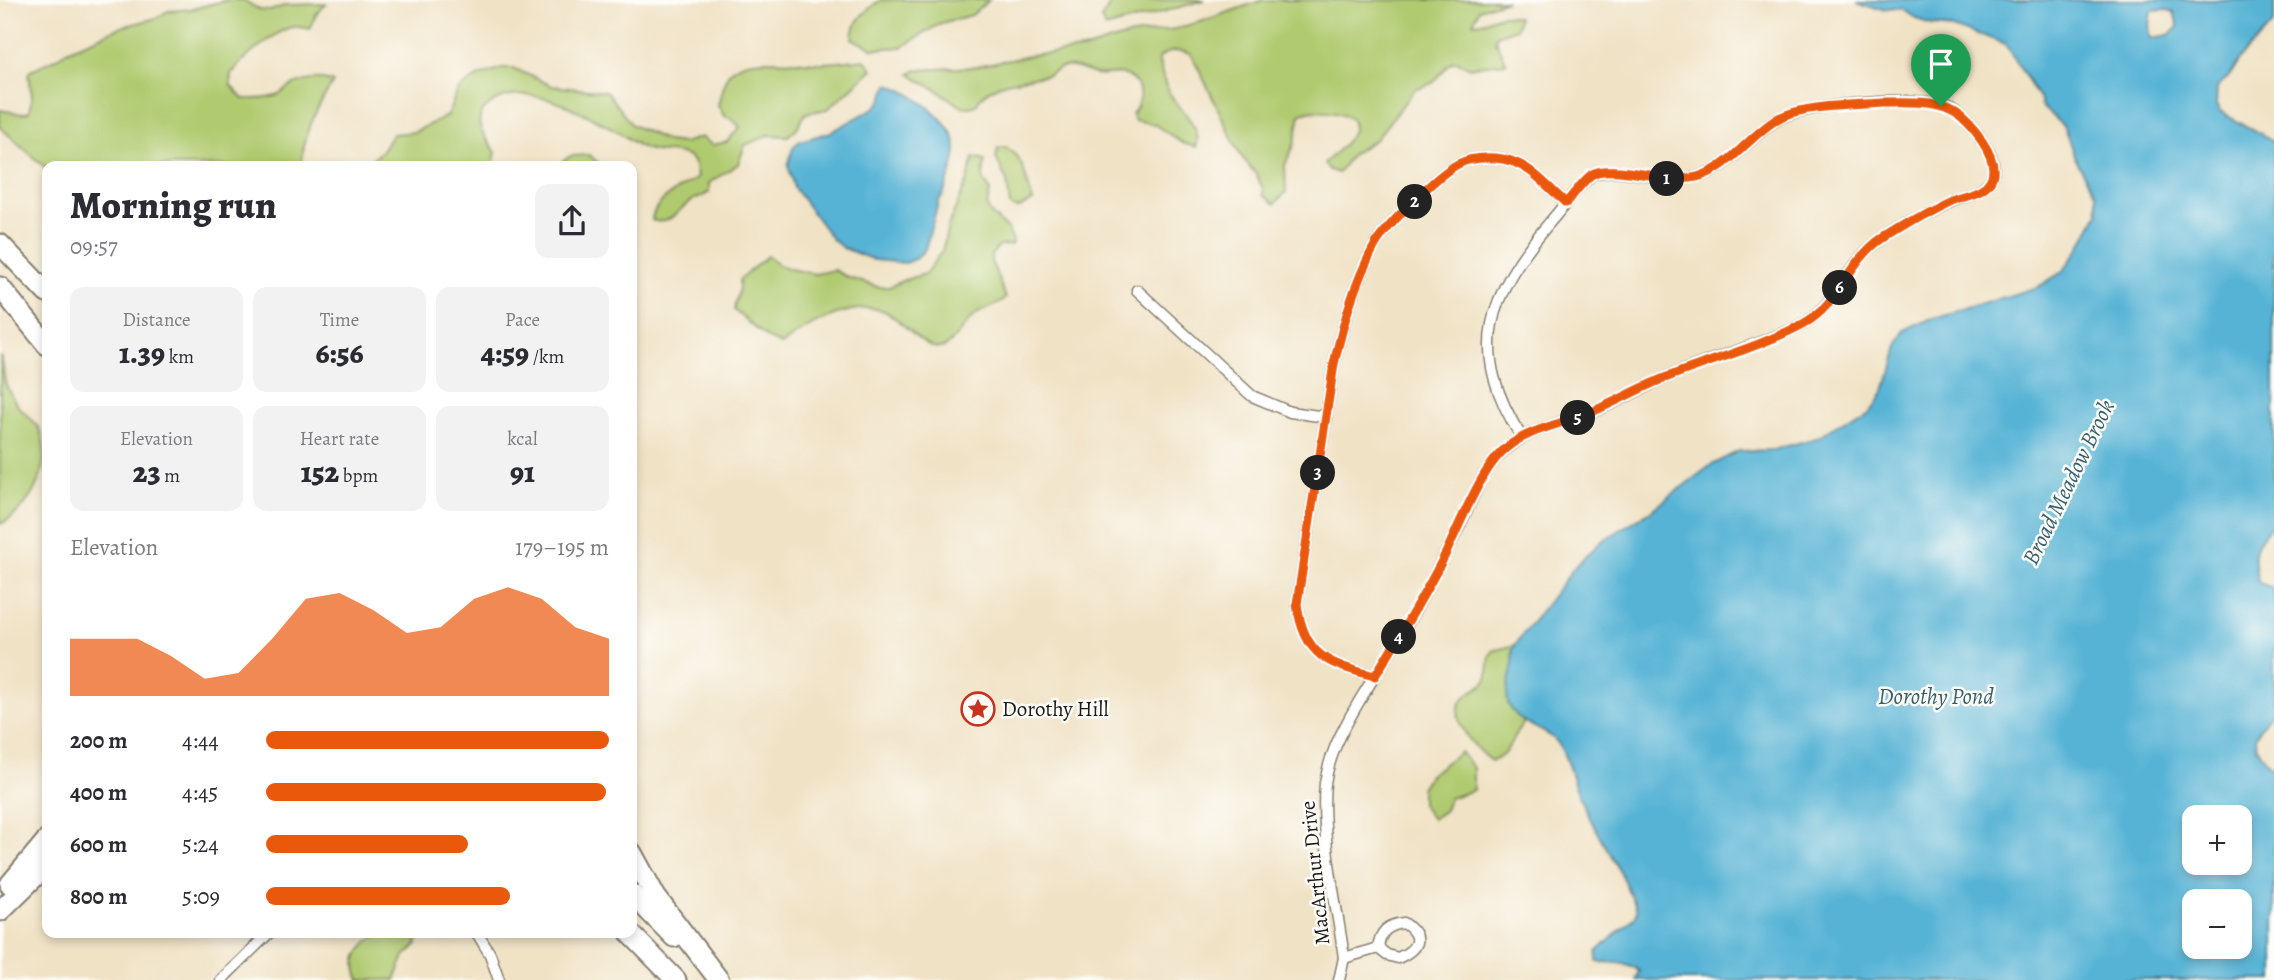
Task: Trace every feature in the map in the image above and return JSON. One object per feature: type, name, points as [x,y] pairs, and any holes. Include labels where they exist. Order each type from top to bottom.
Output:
[{"type":"highway","points":[[0,244],[42,288]]},
{"type":"highway","points":[[0,285],[42,327]]},
{"type":"highway","points":[[0,285],[42,339]]},
{"type":"highway","points":[[5,889],[42,846]]},
{"type":"highway","points":[[5,889],[42,856]]},
{"type":"highway","points":[[637,862],[656,897],[718,980]]},
{"type":"highway","points":[[0,911],[42,870]]},
{"type":"highway","points":[[637,899],[718,980]]},
{"type":"highway","points":[[633,938],[676,980]]},
{"type":"street","name":"MacArthur Drive","points":[[1339,980],[1344,958],[1325,806],[1329,764],[1337,744],[1415,611],[1498,456],[1522,438],[1603,408],[1666,377],[1803,324],[1830,301],[1870,248],[1922,215],[1984,187],[1992,176],[1994,167],[1979,138],[1964,120],[1951,110],[1932,104],[1884,103],[1832,107],[1787,115],[1768,126],[1723,164],[1694,178],[1670,179],[1599,172],[1588,178],[1566,203]]},
{"type":"street","points":[[1375,676],[1330,662],[1314,650],[1300,625],[1297,604],[1342,330],[1362,271],[1376,243],[1444,174],[1458,163],[1472,159],[1500,159],[1517,163],[1566,203],[1536,238],[1508,278],[1492,318],[1489,345],[1493,379],[1522,438]]},
{"type":"street","points":[[1137,290],[1252,396],[1290,412],[1326,417]]},
{"type":"street","points":[[221,980],[264,938]]},
{"type":"street","points":[[480,938],[490,954],[499,980]]},
{"type":"street","points":[[1344,958],[1378,948]]},
{"type":"green space","points":[[227,0],[243,0],[260,10],[270,11],[286,5],[326,4],[316,15],[310,29],[293,27],[278,33],[231,73],[230,85],[243,99],[280,95],[290,87],[306,81],[322,80],[333,83],[308,133],[302,161],[42,161],[42,165],[0,127],[0,110],[23,114],[29,112],[32,97],[29,73],[31,70],[59,57],[67,50],[118,28],[156,18],[168,11],[192,9]]},
{"type":"green space","points":[[880,0],[989,0],[972,15],[941,23],[902,47],[874,49],[853,39],[861,16]]},
{"type":"green space","points":[[1113,0],[1205,0],[1105,28],[1101,19]]},
{"type":"green space","points":[[1263,0],[1507,0],[1479,9],[1473,23],[1503,15],[1518,17],[1516,28],[1496,35],[1495,40],[1506,63],[1469,67],[1456,60],[1451,62],[1433,83],[1415,89],[1376,139],[1352,154],[1338,173],[1329,170],[1324,163],[1348,140],[1353,124],[1350,118],[1323,111],[1300,114],[1295,143],[1285,165],[1286,192],[1275,204],[1263,195],[1256,174],[1241,156],[1192,55],[1188,53],[1171,52],[1159,58],[1159,62],[1168,90],[1194,126],[1198,140],[1196,147],[1182,143],[1154,124],[1134,120],[1132,114],[1138,103],[1139,92],[1134,81],[1122,75],[1098,75],[1063,68],[1048,75],[997,86],[981,97],[976,105],[966,107],[910,74],[917,70],[976,67],[1029,56],[1083,50],[1127,36],[1175,29]]},
{"type":"green space","points":[[865,59],[872,69],[828,109],[806,113],[797,128],[788,136],[769,135],[745,145],[738,164],[709,183],[709,192],[688,203],[664,221],[652,220],[657,206],[669,195],[697,178],[689,157],[644,148],[587,115],[535,96],[517,95],[501,99],[482,112],[479,124],[496,152],[494,161],[370,161],[393,134],[414,132],[447,116],[463,86],[479,76],[502,68],[514,68],[551,86],[606,92],[632,125],[667,141],[683,143],[701,137],[712,145],[727,142],[740,127],[724,116],[718,105],[731,70],[739,65],[761,60],[832,63]]},
{"type":"green space","points":[[1006,147],[1021,164],[1033,201],[1017,209],[1010,206],[1007,181],[996,158],[998,148]]},
{"type":"green space","points":[[589,155],[596,161],[564,161],[570,156]]},
{"type":"green space","points":[[974,157],[985,160],[983,178],[990,191],[987,207],[1013,240],[1011,245],[999,246],[991,255],[1006,298],[974,316],[948,345],[937,348],[929,345],[888,313],[868,308],[828,317],[782,345],[768,339],[734,310],[739,280],[767,256],[790,269],[815,274],[834,270],[878,287],[889,287],[925,274],[942,251],[949,223],[967,182]]},
{"type":"green space","points":[[0,355],[5,383],[18,406],[40,431],[42,471],[30,497],[11,518],[0,524]]},
{"type":"green space","points":[[1515,645],[1508,701],[1510,708],[1524,723],[1503,755],[1491,761],[1465,732],[1459,706],[1466,696],[1485,682],[1493,651]]},
{"type":"green space","points":[[1460,752],[1473,768],[1473,790],[1449,798],[1445,810],[1432,819],[1421,804],[1421,788],[1429,775]]},
{"type":"green space","points":[[373,938],[418,938],[417,945],[405,956],[395,980],[360,980],[357,959]]},
{"type":"water","name":"Dorothy Pond","points":[[1856,0],[2274,0],[2274,23],[2217,88],[2216,105],[2220,112],[2274,141],[2274,524],[2258,544],[2255,565],[2259,583],[2274,588],[2274,709],[2255,738],[2256,747],[2274,768],[2274,980],[1636,980],[1639,971],[1634,967],[1597,962],[1597,952],[1635,916],[1636,911],[1624,881],[1579,796],[1561,747],[1553,738],[1521,719],[1510,707],[1507,694],[1515,645],[1576,565],[1601,542],[1655,508],[1711,465],[1739,451],[1773,450],[1816,438],[1867,405],[1880,388],[1892,348],[1902,333],[1932,319],[2038,287],[2062,272],[2081,246],[2098,213],[2096,194],[2078,165],[2063,126],[2041,106],[2039,98],[2006,44],[1954,25],[1930,23],[1914,18],[1903,11],[1887,10]],"holes":[[[2152,11],[2174,12],[2178,27],[2169,35],[2152,38]]]},
{"type":"water","points":[[888,84],[909,93],[931,110],[949,130],[955,141],[956,151],[925,249],[917,258],[905,263],[874,260],[843,248],[833,240],[794,188],[788,166],[793,147],[800,141],[831,132],[876,107],[883,100]]},
{"type":"place","name":"Dorothy Hill","points":[[978,709]]},
{"type":"route","points":[[1884,103],[1941,106],[1959,115],[1987,149],[1994,167],[1989,182],[1984,187],[1951,200],[1879,241],[1862,256],[1830,301],[1803,324],[1666,377],[1603,408],[1537,431],[1512,444],[1498,456],[1483,480],[1409,621],[1375,676],[1330,662],[1314,650],[1300,625],[1297,604],[1299,580],[1334,364],[1342,330],[1362,271],[1376,243],[1444,174],[1458,163],[1472,159],[1500,159],[1517,163],[1566,203],[1593,173],[1606,171],[1681,180],[1703,175],[1723,164],[1768,126],[1787,115],[1832,107],[1884,103]]},
{"type":"water label","name":"Broad Meadow Brook","points":[[2068,482]]}]
